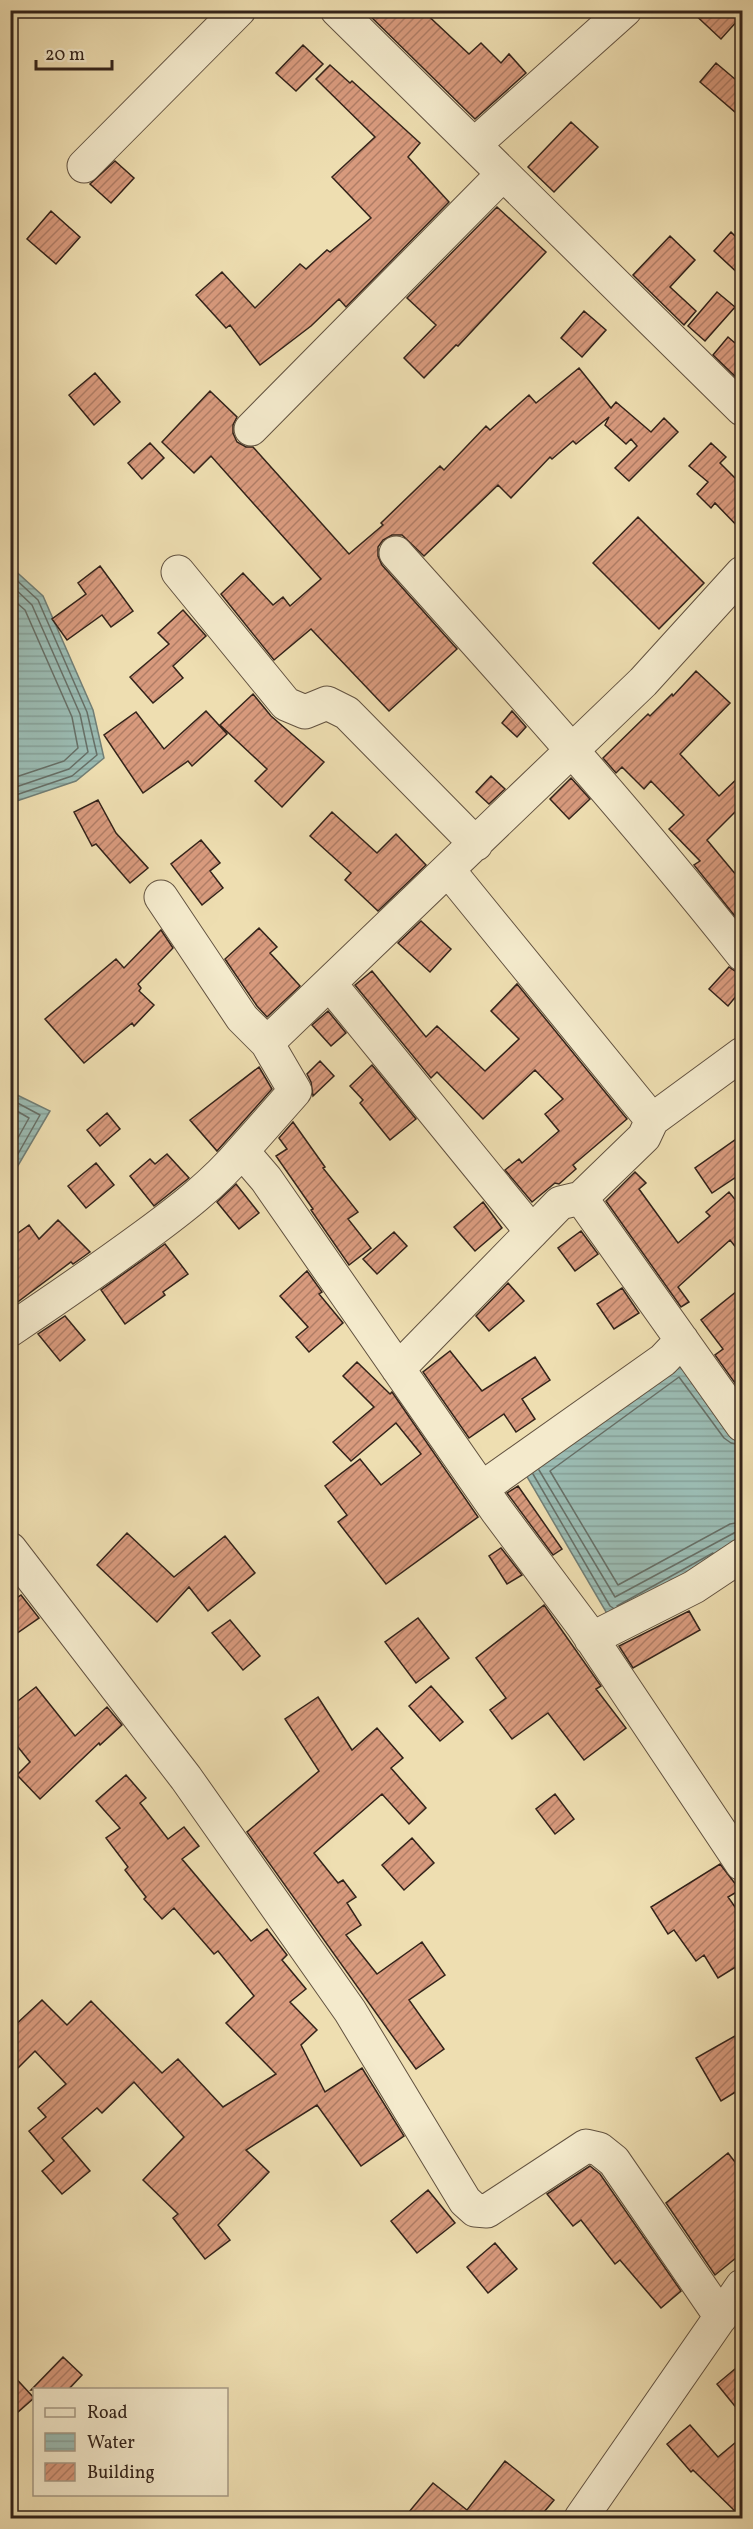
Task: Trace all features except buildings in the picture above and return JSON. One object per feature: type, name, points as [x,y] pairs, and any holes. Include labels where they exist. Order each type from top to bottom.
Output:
[{"type":"street","points":[[84,166],[239,10]]},
{"type":"street","points":[[337,10],[742,408]]},
{"type":"street","points":[[474,145],[625,10]]},
{"type":"street","points":[[251,429],[503,174]]},
{"type":"street","points":[[396,553],[572,750],[677,873],[742,954]]},
{"type":"street","points":[[178,572],[286,704],[305,712],[327,703],[347,713],[476,844]]},
{"type":"street","points":[[267,1043],[449,871],[643,682],[742,573]]},
{"type":"street","points":[[449,871],[652,1120]]},
{"type":"street","points":[[10,1330],[87,1278],[179,1210],[226,1170],[296,1091],[267,1043],[242,1018],[161,897]]},
{"type":"street","points":[[330,984],[532,1232]]},
{"type":"street","points":[[398,1369],[560,1203],[581,1198],[644,1137],[652,1120],[742,1054]]},
{"type":"street","points":[[242,1152],[266,1179],[482,1488],[591,1639],[742,1864]]},
{"type":"street","points":[[581,1198],[742,1425]]},
{"type":"street","points":[[482,1488],[663,1360],[682,1340]]},
{"type":"street","points":[[10,1549],[186,1778],[350,2011],[465,2201],[475,2210],[487,2211],[586,2146],[599,2149],[614,2161],[721,2317]]},
{"type":"street","points":[[591,1639],[694,1587],[742,1555]]},
{"type":"street","points":[[581,2518],[742,2286]]},
{"type":"water","points":[[10,566],[43,596],[93,710],[104,758],[76,781],[11,803]]},
{"type":"water","points":[[11,1092],[50,1111],[16,1169],[11,1169]]},
{"type":"water","points":[[685,1344],[742,1426],[742,1543],[609,1617],[519,1463]]}]
